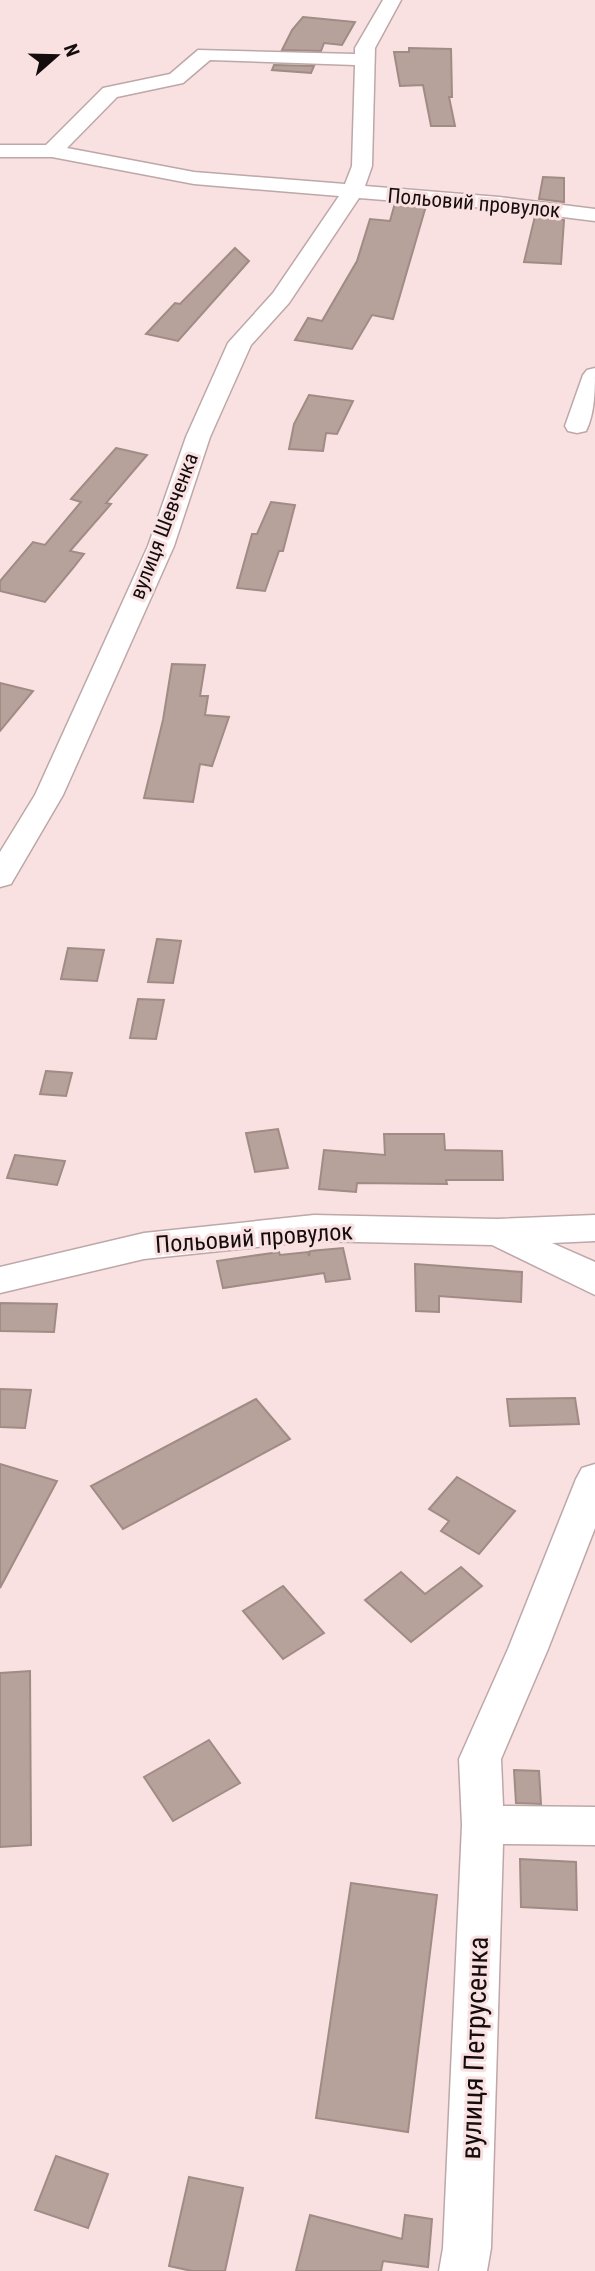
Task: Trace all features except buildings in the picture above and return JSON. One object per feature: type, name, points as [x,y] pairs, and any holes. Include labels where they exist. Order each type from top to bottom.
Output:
[{"type":"street","name":"вулиця Шевченка","points":[[0,877],[49,795],[161,546],[198,437],[240,343],[281,298],[353,191],[362,166],[365,48],[391,0]]},
{"type":"street","points":[[52,151],[110,92],[176,79],[205,54],[365,60]]},
{"type":"street","points":[[0,151],[52,151],[194,178],[353,191]]},
{"type":"street","name":"Польовий провулок","points":[[353,191],[499,203],[595,215]]},
{"type":"street","points":[[577,426],[595,375]]},
{"type":"street","name":"Польовий провулок","points":[[0,1280],[144,1246],[314,1228],[497,1232],[595,1228]]},
{"type":"street","points":[[497,1232],[594,1277],[595,1282]]},
{"type":"street","name":"вулиця Петрусенка","points":[[463,2271],[467,2248],[482,1825],[480,1759],[528,1649],[595,1479]]},
{"type":"street","points":[[482,1825],[595,1826]]}]
